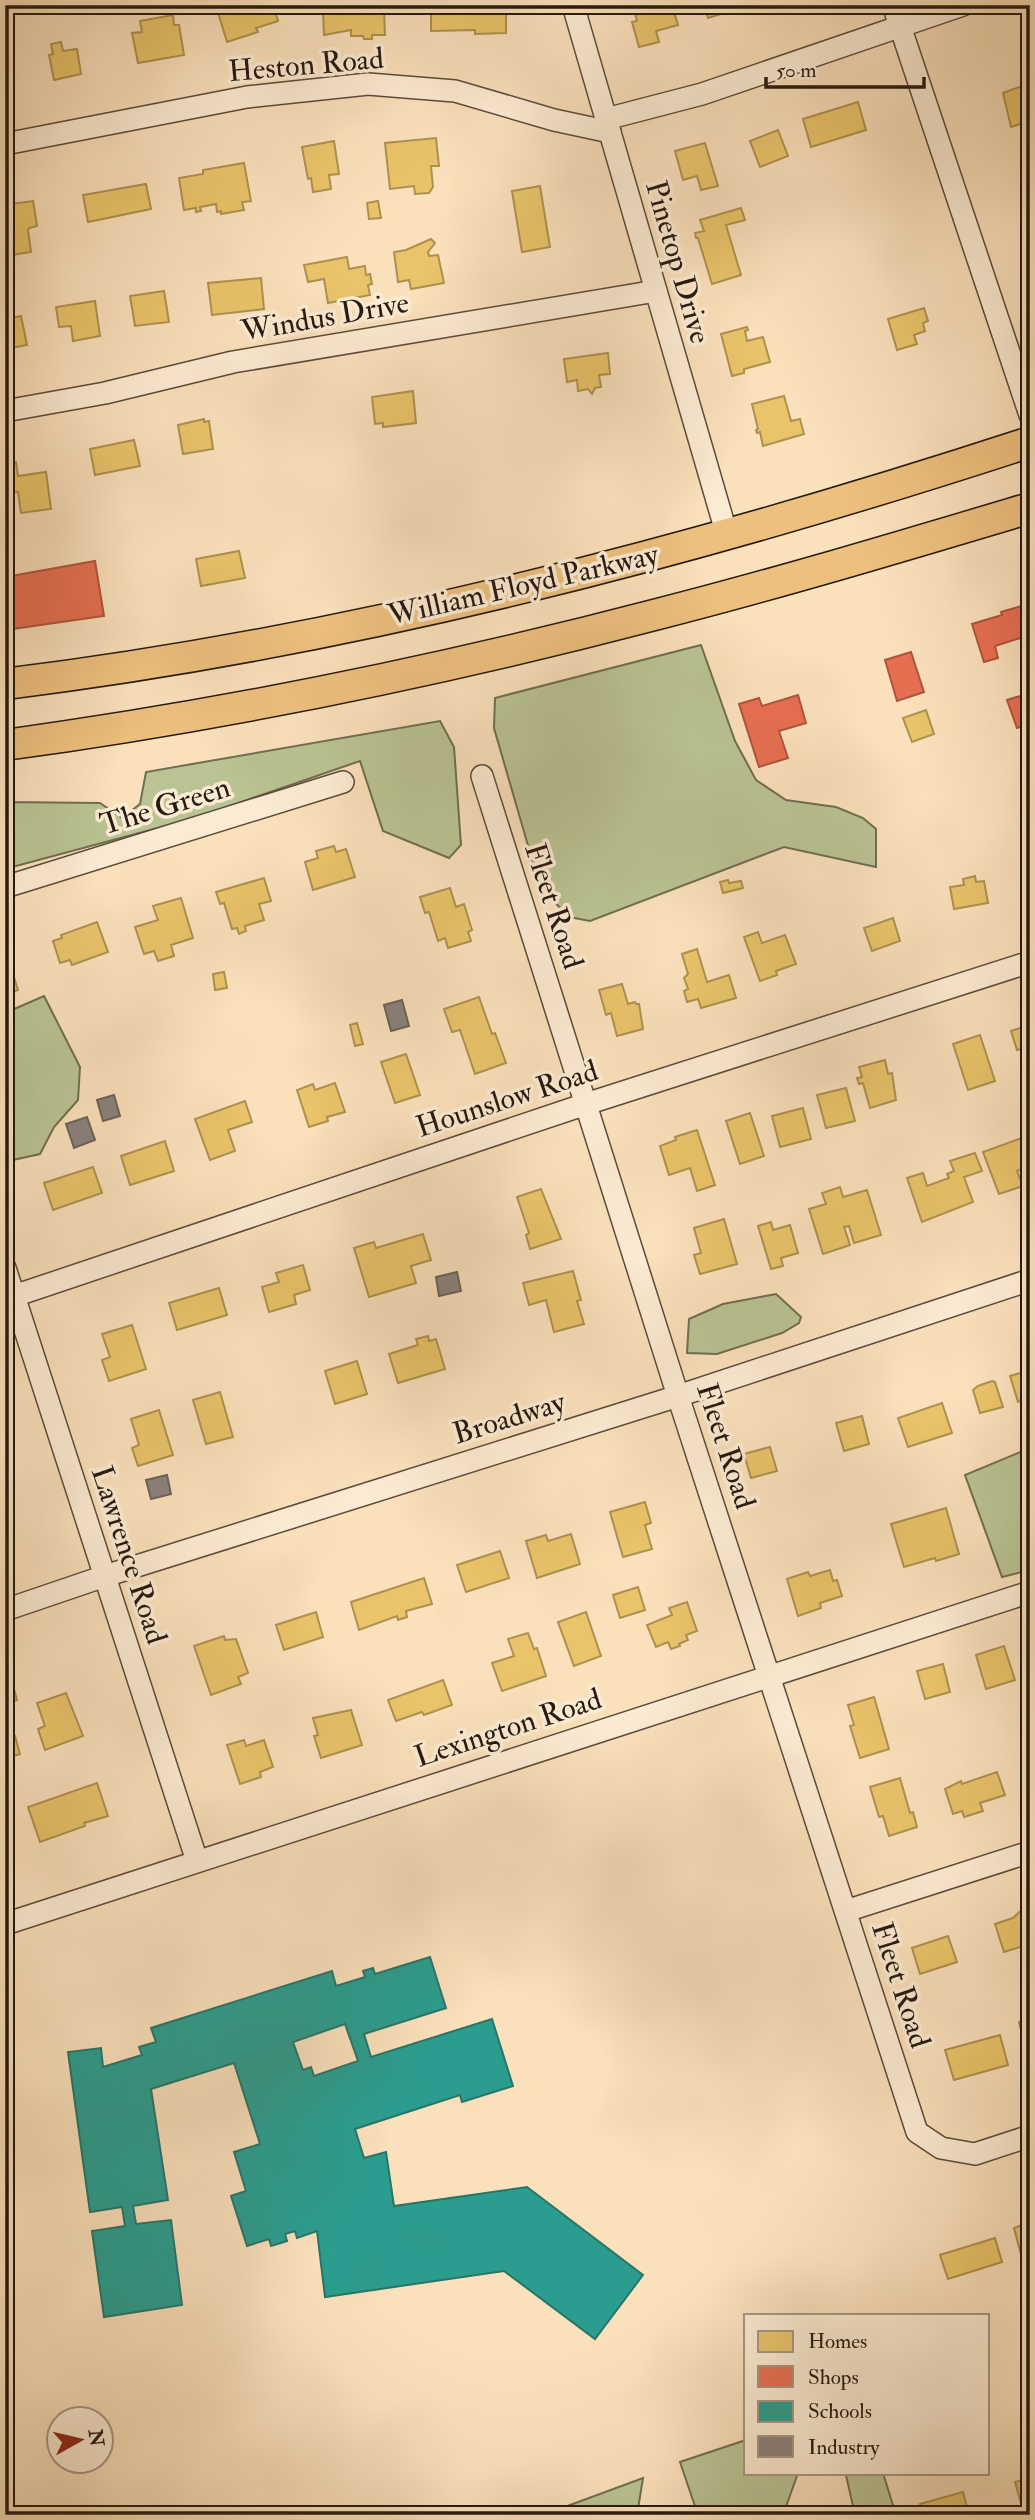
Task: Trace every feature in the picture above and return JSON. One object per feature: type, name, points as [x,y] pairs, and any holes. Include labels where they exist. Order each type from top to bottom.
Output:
[{"type":"highway","name":"William Floyd Parkway","points":[[5,684],[207,653],[386,618],[537,584],[820,509],[1030,442]]},
{"type":"highway","name":"William Floyd Parkway","points":[[5,745],[278,700],[499,653],[734,594],[1030,508]]},
{"type":"street","name":"Pinetop Drive","points":[[573,5],[727,535]]},
{"type":"street","points":[[893,5],[1030,415]]},
{"type":"street","name":"Heston Road","points":[[5,144],[247,97],[368,84],[455,91],[554,120],[608,125],[963,5]]},
{"type":"street","name":"Windus Drive","points":[[5,411],[105,393],[233,362],[656,291]]},
{"type":"street","name":"Fleet Road","points":[[482,776],[678,1396],[771,1675],[917,2132],[941,2148],[975,2154],[1030,2136]]},
{"type":"street","name":"The Green","points":[[5,887],[343,782]]},
{"type":"street","name":"Hounslow Road","points":[[10,1297],[586,1104],[1030,962]]},
{"type":"street","name":"Lawrence Road","points":[[5,1268],[10,1297],[105,1576],[197,1861]]},
{"type":"street","name":"Broadway","points":[[5,1610],[678,1396],[1030,1280]]},
{"type":"street","name":"Lexington Road","points":[[5,1924],[1030,1592]]},
{"type":"street","points":[[846,1911],[1030,1852]]},
{"type":"green space","points":[[701,645],[735,741],[756,780],[786,800],[836,807],[863,818],[876,829],[876,867],[784,847],[590,921],[569,917],[540,887],[494,728],[495,698]]},
{"type":"green space","points":[[440,721],[454,747],[461,845],[449,858],[383,831],[360,761],[195,818],[5,869],[5,802],[100,803],[122,818],[140,804],[146,772]]},
{"type":"green space","points":[[44,996],[80,1067],[78,1100],[54,1127],[40,1154],[8,1161],[5,1152],[5,1013]]},
{"type":"green space","points":[[776,1294],[801,1317],[799,1323],[782,1333],[717,1354],[687,1353],[689,1319],[723,1304]]},
{"type":"green space","points":[[1030,1448],[1030,1570],[1002,1577],[965,1475]]},
{"type":"green space","points":[[744,2441],[744,2474],[798,2474],[783,2515],[698,2515],[680,2462]]},
{"type":"green space","points":[[883,2474],[896,2515],[855,2515],[846,2475]]},
{"type":"green space","points":[[643,2478],[637,2515],[543,2515]]},
{"type":"building: Homes","points":[[231,5],[273,5],[278,21],[256,28],[258,32],[227,42],[217,9]]},
{"type":"building: Homes","points":[[431,5],[506,5],[506,33],[475,34],[475,30],[431,31]]},
{"type":"building: Homes","points":[[633,5],[672,5],[678,25],[656,31],[659,42],[639,47],[632,22],[637,21]]},
{"type":"building: Homes","points":[[704,5],[743,5],[744,7],[708,18]]},
{"type":"building: Homes","points":[[384,9],[385,35],[372,35],[372,39],[364,39],[363,36],[351,36],[351,30],[324,35],[323,12]]},
{"type":"building: Homes","points":[[173,15],[174,25],[179,25],[184,55],[138,63],[132,33],[142,32],[140,21]]},
{"type":"building: Homes","points":[[61,42],[63,51],[77,49],[81,74],[54,80],[49,55],[53,54],[51,44]]},
{"type":"building: Homes","points":[[1025,85],[1030,100],[1030,121],[1011,127],[1003,93]]},
{"type":"building: Homes","points":[[858,102],[866,130],[811,147],[803,119]]},
{"type":"building: Homes","points":[[778,130],[788,156],[760,167],[750,141]]},
{"type":"building: Homes","points":[[436,138],[439,166],[431,166],[433,187],[429,193],[415,194],[414,186],[390,189],[385,143]]},
{"type":"building: Homes","points":[[334,141],[339,174],[329,175],[331,189],[313,192],[302,147]]},
{"type":"building: Homes","points":[[705,143],[718,186],[701,190],[697,176],[683,180],[675,151]]},
{"type":"building: Homes","points":[[244,163],[251,201],[242,202],[244,210],[221,214],[221,211],[217,212],[216,204],[200,207],[201,211],[196,212],[196,208],[184,210],[179,178],[203,174],[203,170]]},
{"type":"building: Homes","points":[[146,184],[151,209],[88,222],[83,195]]},
{"type":"building: Homes","points":[[540,186],[550,247],[522,252],[512,191]]},
{"type":"building: Homes","points":[[33,201],[37,226],[28,230],[31,252],[5,256],[5,209],[11,208],[10,204]]},
{"type":"building: Homes","points":[[378,201],[381,218],[369,219],[367,203]]},
{"type":"building: Homes","points":[[741,208],[745,220],[726,225],[741,275],[712,284],[695,233],[704,231],[700,220]]},
{"type":"building: Homes","points":[[431,239],[435,243],[428,252],[429,256],[438,255],[444,283],[411,289],[409,280],[398,282],[394,252]]},
{"type":"building: Homes","points":[[347,257],[349,269],[365,266],[366,275],[370,274],[370,295],[328,303],[324,279],[308,282],[304,265]]},
{"type":"building: Homes","points":[[261,278],[264,309],[212,315],[208,283]]},
{"type":"building: Homes","points":[[164,291],[169,322],[135,326],[130,296]]},
{"type":"building: Homes","points":[[95,301],[100,336],[73,341],[71,326],[59,327],[56,307]]},
{"type":"building: Homes","points":[[924,308],[928,321],[923,323],[925,331],[914,335],[917,344],[897,350],[888,319]]},
{"type":"building: Homes","points":[[21,316],[27,345],[5,349],[5,319]]},
{"type":"building: Homes","points":[[747,327],[747,341],[763,337],[770,362],[744,369],[744,373],[732,376],[721,334]]},
{"type":"building: Homes","points":[[608,353],[610,374],[599,375],[601,387],[595,388],[592,394],[588,389],[578,391],[577,380],[567,382],[564,359]]},
{"type":"building: Homes","points":[[413,391],[416,423],[383,427],[383,423],[375,424],[372,397]]},
{"type":"building: Homes","points":[[784,396],[791,421],[800,419],[804,434],[763,446],[760,432],[757,433],[756,430],[758,429],[752,404]]},
{"type":"building: Homes","points":[[204,419],[204,422],[209,421],[213,449],[183,454],[178,425]]},
{"type":"building: Homes","points":[[134,440],[140,466],[95,475],[90,449]]},
{"type":"building: Homes","points":[[16,462],[18,476],[46,472],[51,509],[21,513],[18,492],[5,494],[5,464]]},
{"type":"building: Homes","points":[[239,551],[245,578],[201,586],[196,559]]},
{"type":"building: Homes","points":[[926,710],[934,734],[912,742],[903,718]]},
{"type":"building: Homes","points":[[334,846],[336,852],[346,849],[355,877],[313,890],[305,862],[318,858],[316,851]]},
{"type":"building: Homes","points":[[975,876],[976,882],[984,881],[988,903],[954,909],[950,887],[964,885],[963,879]]},
{"type":"building: Homes","points":[[264,878],[271,901],[259,904],[264,920],[245,926],[246,931],[239,934],[237,928],[232,929],[224,903],[220,904],[216,892]]},
{"type":"building: Homes","points":[[728,880],[729,883],[741,881],[743,888],[723,893],[720,882]]},
{"type":"building: Homes","points":[[450,888],[456,907],[464,904],[472,930],[468,932],[471,941],[448,948],[445,938],[438,941],[429,912],[425,913],[420,897]]},
{"type":"building: Homes","points":[[181,898],[193,938],[171,945],[174,956],[158,961],[154,951],[144,954],[135,927],[158,920],[153,906]]},
{"type":"building: Homes","points":[[893,918],[900,941],[872,951],[864,928]]},
{"type":"building: Homes","points":[[97,922],[108,952],[72,965],[70,960],[60,963],[53,941],[62,938],[61,935]]},
{"type":"building: Homes","points":[[758,932],[762,943],[785,935],[796,964],[776,971],[777,975],[760,981],[744,937]]},
{"type":"building: Homes","points":[[697,949],[707,982],[729,975],[736,998],[701,1008],[698,999],[687,1002],[684,991],[688,989],[684,978],[688,974],[682,954]]},
{"type":"building: Homes","points":[[8,958],[18,990],[5,994],[5,959]]},
{"type":"building: Homes","points":[[224,972],[227,988],[215,990],[213,974]]},
{"type":"building: Homes","points":[[622,984],[628,1004],[639,1004],[643,1029],[617,1036],[611,1013],[606,1015],[599,990]]},
{"type":"building: Homes","points":[[479,997],[506,1063],[475,1074],[460,1030],[452,1032],[444,1009]]},
{"type":"building: Homes","points":[[357,1023],[363,1044],[355,1046],[350,1025]]},
{"type":"building: Homes","points":[[1030,1025],[1030,1060],[1025,1062],[1021,1049],[1017,1050],[1011,1031]]},
{"type":"building: Homes","points":[[980,1035],[995,1081],[968,1090],[953,1044]]},
{"type":"building: Homes","points":[[406,1054],[420,1095],[395,1103],[381,1062]]},
{"type":"building: Homes","points":[[885,1060],[888,1074],[892,1073],[896,1100],[870,1108],[863,1083],[859,1084],[857,1078],[862,1077],[859,1067]]},
{"type":"building: Homes","points":[[335,1083],[345,1112],[327,1117],[328,1121],[309,1127],[297,1090],[313,1084],[315,1090]]},
{"type":"building: Homes","points":[[846,1088],[855,1121],[826,1128],[817,1095]]},
{"type":"building: Homes","points":[[245,1101],[252,1122],[228,1130],[235,1151],[210,1160],[195,1119]]},
{"type":"building: Homes","points":[[803,1108],[811,1139],[780,1147],[772,1116]]},
{"type":"building: Homes","points":[[750,1113],[764,1156],[740,1164],[726,1121]]},
{"type":"building: Homes","points":[[697,1130],[715,1185],[697,1191],[690,1168],[669,1175],[660,1146],[676,1140],[675,1137]]},
{"type":"building: Homes","points":[[1027,1136],[1030,1144],[1030,1166],[1017,1171],[1023,1186],[999,1194],[983,1152]]},
{"type":"building: Homes","points":[[165,1141],[174,1171],[130,1185],[121,1156]]},
{"type":"building: Homes","points":[[975,1153],[982,1171],[964,1177],[973,1202],[922,1222],[907,1178],[923,1173],[927,1186],[949,1178],[947,1174],[954,1171],[950,1161]]},
{"type":"building: Homes","points":[[93,1167],[102,1193],[53,1210],[44,1183]]},
{"type":"building: Homes","points":[[840,1187],[843,1197],[867,1190],[881,1235],[854,1243],[849,1226],[844,1227],[850,1245],[823,1254],[809,1209],[826,1204],[822,1193]]},
{"type":"building: Homes","points":[[541,1189],[561,1239],[530,1249],[526,1235],[529,1233],[517,1197]]},
{"type":"building: Homes","points":[[724,1219],[737,1264],[700,1274],[694,1255],[701,1253],[694,1228]]},
{"type":"building: Homes","points":[[771,1222],[773,1230],[790,1225],[798,1253],[781,1258],[783,1266],[771,1269],[758,1226]]},
{"type":"building: Homes","points":[[423,1234],[431,1260],[411,1266],[416,1283],[369,1297],[354,1248],[374,1242],[376,1248]]},
{"type":"building: Homes","points":[[303,1265],[310,1290],[294,1295],[296,1304],[269,1312],[262,1287],[279,1282],[276,1273]]},
{"type":"building: Homes","points":[[573,1271],[581,1300],[577,1301],[584,1324],[554,1332],[546,1300],[529,1305],[523,1283]]},
{"type":"building: Homes","points":[[219,1288],[227,1315],[177,1330],[169,1303]]},
{"type":"building: Homes","points":[[132,1325],[146,1369],[109,1381],[102,1360],[110,1357],[102,1334]]},
{"type":"building: Homes","points":[[428,1336],[429,1341],[436,1339],[445,1369],[398,1383],[389,1354],[418,1345],[416,1339]]},
{"type":"building: Homes","points":[[357,1361],[367,1394],[335,1404],[325,1371]]},
{"type":"building: Homes","points":[[1030,1370],[1030,1398],[1018,1402],[1010,1376]]},
{"type":"building: Homes","points":[[995,1382],[1003,1407],[980,1413],[973,1390]]},
{"type":"building: Homes","points":[[220,1392],[233,1437],[206,1444],[193,1400]]},
{"type":"building: Homes","points":[[942,1403],[952,1433],[908,1447],[898,1418]]},
{"type":"building: Homes","points":[[159,1410],[173,1455],[138,1466],[132,1448],[139,1445],[131,1419]]},
{"type":"building: Homes","points":[[862,1416],[869,1444],[844,1451],[836,1423]]},
{"type":"building: Homes","points":[[770,1447],[777,1471],[751,1478],[744,1454]]},
{"type":"building: Homes","points":[[5,1486],[12,1507],[5,1509]]},
{"type":"building: Homes","points":[[645,1502],[651,1523],[645,1525],[652,1549],[623,1557],[610,1512]]},
{"type":"building: Homes","points":[[946,1508],[959,1554],[904,1567],[891,1524]]},
{"type":"building: Homes","points":[[571,1534],[580,1564],[537,1578],[526,1541],[546,1535],[548,1541]]},
{"type":"building: Homes","points":[[500,1551],[509,1578],[466,1592],[457,1565]]},
{"type":"building: Homes","points":[[830,1570],[833,1581],[837,1580],[842,1596],[820,1603],[821,1608],[798,1616],[787,1579],[808,1572],[810,1576]]},
{"type":"building: Homes","points":[[424,1578],[432,1604],[406,1611],[407,1617],[398,1620],[397,1616],[359,1630],[351,1602]]},
{"type":"building: Homes","points":[[638,1587],[645,1610],[620,1618],[613,1595]]},
{"type":"building: Homes","points":[[687,1602],[697,1631],[686,1635],[688,1640],[679,1644],[680,1646],[671,1649],[668,1642],[656,1647],[647,1625],[672,1615],[669,1608]]},
{"type":"building: Homes","points":[[316,1612],[323,1637],[284,1650],[276,1625]]},
{"type":"building: Homes","points":[[586,1612],[601,1656],[574,1666],[558,1622]]},
{"type":"building: Homes","points":[[528,1633],[534,1649],[537,1648],[546,1676],[502,1691],[492,1663],[514,1656],[508,1639]]},
{"type":"building: Homes","points":[[224,1636],[225,1640],[236,1639],[248,1673],[238,1677],[241,1684],[211,1695],[194,1646]]},
{"type":"building: Homes","points":[[1004,1646],[1015,1680],[986,1689],[976,1655]]},
{"type":"building: Homes","points":[[943,1664],[950,1692],[925,1699],[917,1671]]},
{"type":"building: Homes","points":[[443,1680],[452,1705],[396,1721],[388,1700]]},
{"type":"building: Homes","points":[[12,1682],[17,1700],[7,1703],[5,1683]]},
{"type":"building: Homes","points":[[66,1693],[83,1736],[45,1750],[38,1729],[45,1726],[37,1703]]},
{"type":"building: Homes","points":[[874,1697],[889,1749],[860,1758],[850,1726],[854,1725],[848,1705]]},
{"type":"building: Homes","points":[[351,1710],[362,1745],[321,1758],[314,1736],[318,1735],[313,1718]]},
{"type":"building: Homes","points":[[15,1736],[20,1754],[10,1757],[5,1739]]},
{"type":"building: Homes","points":[[244,1740],[246,1746],[264,1740],[273,1767],[260,1772],[261,1777],[240,1784],[227,1745]]},
{"type":"building: Homes","points":[[997,1772],[1005,1795],[980,1803],[983,1811],[964,1817],[962,1811],[953,1814],[945,1789],[961,1781],[962,1784]]},
{"type":"building: Homes","points":[[900,1778],[917,1827],[889,1836],[883,1816],[879,1817],[870,1787]]},
{"type":"building: Homes","points":[[97,1783],[108,1816],[40,1842],[28,1807]]},
{"type":"building: Homes","points":[[1030,1902],[1030,1944],[1004,1952],[995,1924],[1013,1918]]},
{"type":"building: Homes","points":[[948,1936],[957,1962],[920,1974],[912,1948]]},
{"type":"building: Homes","points":[[1030,2019],[1030,2049],[1026,2050],[1019,2022]]},
{"type":"building: Homes","points":[[1000,2035],[1008,2065],[954,2080],[945,2050]]},
{"type":"building: Homes","points":[[1030,2222],[1030,2260],[1023,2262],[1014,2228]]},
{"type":"building: Homes","points":[[995,2238],[1002,2262],[948,2279],[940,2255]]},
{"type":"building: Homes","points":[[1030,2478],[1030,2505],[1022,2507],[1015,2482]]},
{"type":"building: Homes","points":[[963,2492],[969,2515],[923,2515],[920,2504]]},
{"type":"building: Shops","points":[[95,561],[104,616],[5,630],[5,577]]},
{"type":"building: Shops","points":[[1025,605],[1030,622],[1030,635],[995,646],[998,658],[984,662],[972,624]]},
{"type":"building: Shops","points":[[911,652],[924,692],[897,701],[885,660]]},
{"type":"building: Shops","points":[[1030,693],[1030,724],[1017,728],[1007,700]]},
{"type":"building: Shops","points":[[798,695],[806,723],[779,731],[788,758],[759,767],[739,704],[759,698],[762,706]]},
{"type":"building: Schools","points":[[430,1957],[446,2008],[364,2034],[371,2057],[492,2019],[513,2086],[462,2102],[460,2095],[355,2129],[364,2158],[386,2152],[394,2206],[527,2187],[643,2275],[595,2339],[504,2271],[325,2297],[317,2231],[297,2238],[295,2231],[285,2234],[287,2241],[271,2246],[269,2239],[247,2246],[231,2196],[246,2191],[234,2152],[260,2144],[234,2063],[151,2089],[168,2200],[133,2206],[136,2224],[171,2220],[182,2305],[104,2317],[92,2231],[125,2226],[122,2207],[90,2212],[68,2052],[101,2048],[103,2067],[142,2055],[139,2047],[156,2042],[151,2028],[332,1971],[336,1986],[365,1977],[363,1971],[373,1968],[375,1974]],"holes":[[[345,2024],[358,2061],[314,2076],[311,2067],[303,2070],[293,2042]]]},
{"type":"building: Industry","points":[[402,1000],[409,1026],[391,1031],[384,1005]]},
{"type":"building: Industry","points":[[114,1095],[120,1116],[103,1121],[97,1100]]},
{"type":"building: Industry","points":[[87,1117],[95,1140],[74,1148],[66,1124]]},
{"type":"building: Industry","points":[[457,1272],[461,1291],[439,1296],[436,1277]]},
{"type":"building: Industry","points":[[167,1475],[171,1494],[151,1499],[146,1480]]}]
